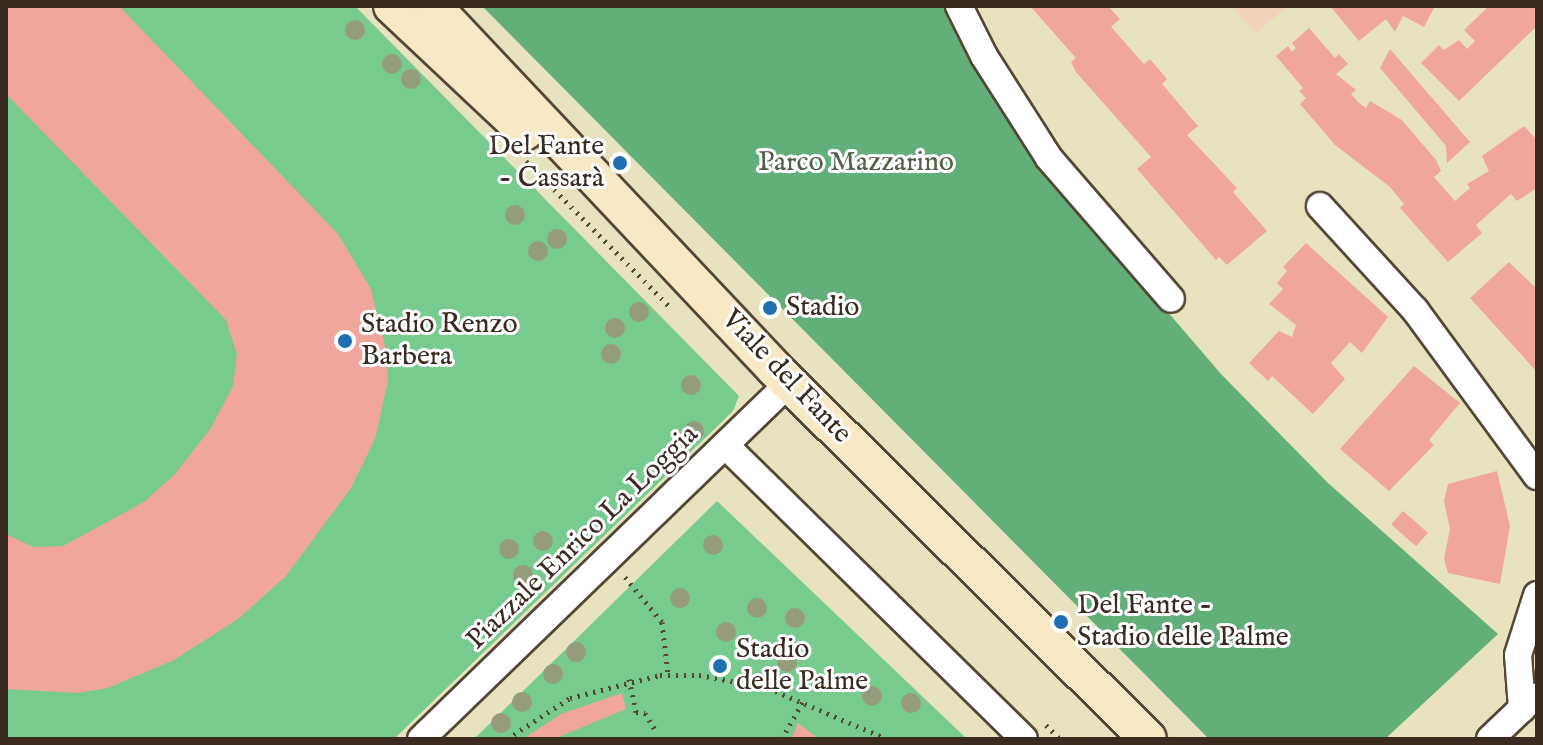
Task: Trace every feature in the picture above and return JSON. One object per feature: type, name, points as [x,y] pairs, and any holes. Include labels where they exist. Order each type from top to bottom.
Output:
[{"type":"street","points":[[392,6],[526,131]]},
{"type":"street","points":[[409,6],[526,131]]},
{"type":"street","points":[[433,6],[526,131]]},
{"type":"street","points":[[450,6],[526,131]]},
{"type":"street","points":[[959,6],[984,56],[1049,158],[1171,299]]},
{"type":"street","name":"Viale del Fante","points":[[526,131],[782,376],[1148,739]]},
{"type":"street","points":[[1320,206],[1415,310],[1537,476]]},
{"type":"street","name":"Piazzale Enrico La Loggia","points":[[421,739],[725,445],[782,376]]},
{"type":"street","points":[[725,445],[1024,739]]},
{"type":"street","points":[[1490,739],[1530,701],[1518,655],[1537,595]]},
{"type":"path","points":[[526,131],[677,314]]},
{"type":"path","points":[[625,577],[662,622],[668,675]]},
{"type":"path","points":[[507,739],[570,698],[629,679],[668,675],[733,680],[803,701],[887,739]]},
{"type":"path","points":[[629,679],[636,712],[645,713],[657,733]]},
{"type":"path","points":[[782,739],[803,701]]},
{"type":"shaded area","points":[[1231,6],[1288,6],[1256,33]]},
{"type":"green space","name":"Stadio Renzo Barbera","points":[[6,6],[355,6],[739,396],[733,411],[394,739],[6,739]]},
{"type":"green space","name":"Parco Mazzarino","points":[[482,6],[946,6],[1039,162],[1221,374],[1328,483],[1498,634],[1385,739],[1209,739]]},
{"type":"green space","name":"Stadio delle Palme","points":[[717,501],[967,739],[474,739]]},
{"type":"building","points":[[6,6],[119,6],[338,234],[371,289],[387,354],[388,381],[375,439],[351,488],[286,576],[238,619],[174,660],[108,688],[78,693],[6,689],[6,534],[33,547],[63,546],[144,502],[175,474],[211,428],[233,386],[237,354],[226,320],[6,94]]},
{"type":"building","points":[[1030,6],[1108,6],[1120,19],[1111,27],[1144,64],[1150,59],[1167,79],[1162,84],[1198,126],[1187,135],[1237,188],[1233,192],[1267,231],[1227,265],[1219,257],[1216,260],[1137,169],[1151,157],[1076,72],[1071,62],[1076,58]]},
{"type":"building","points":[[1330,6],[1435,6],[1424,27],[1403,16],[1395,32],[1386,19],[1359,41]]},
{"type":"building","points":[[1489,6],[1537,6],[1537,26],[1459,101],[1421,63],[1439,45],[1444,50],[1459,40],[1467,49],[1475,41],[1464,30]]},
{"type":"building","points":[[1309,28],[1335,58],[1339,54],[1348,64],[1336,74],[1356,90],[1351,94],[1359,103],[1366,108],[1370,101],[1402,120],[1436,160],[1441,171],[1434,177],[1455,201],[1470,188],[1467,184],[1489,171],[1482,156],[1524,126],[1537,140],[1537,188],[1517,201],[1511,194],[1476,225],[1482,233],[1448,262],[1400,208],[1404,204],[1390,187],[1335,145],[1300,104],[1306,98],[1299,91],[1303,88],[1276,56],[1288,46],[1292,52],[1296,48],[1292,43]]},
{"type":"building","points":[[1390,49],[1470,142],[1447,163],[1446,146],[1380,68]]},
{"type":"building","points":[[1306,243],[1388,317],[1362,353],[1350,342],[1331,363],[1345,379],[1313,414],[1272,376],[1268,381],[1249,363],[1279,331],[1292,337],[1296,325],[1269,304],[1283,289],[1277,283],[1287,271],[1283,267]]},
{"type":"building","points":[[1509,262],[1537,289],[1537,372],[1470,298]]},
{"type":"building","points":[[1414,366],[1460,403],[1429,440],[1434,445],[1389,491],[1340,449]]},
{"type":"building","points":[[1497,471],[1510,526],[1500,584],[1448,573],[1444,559],[1450,529],[1444,501],[1448,484]]},
{"type":"building","points":[[1403,511],[1428,533],[1416,546],[1391,525]]},
{"type":"building","points":[[622,693],[626,709],[554,739],[523,739],[561,714]]},
{"type":"building","points":[[798,723],[819,739],[791,739]]},
{"type":"place","name":"Del Fante - Cassarà","points":[[620,163]]},
{"type":"place","name":"Stadio","points":[[770,308]]},
{"type":"place","name":"Stadio Renzo Barbera","points":[[345,341]]},
{"type":"place","name":"Del Fante - Stadio delle Palme","points":[[1061,622]]},
{"type":"place","name":"Stadio delle Palme","points":[[720,666]]}]
